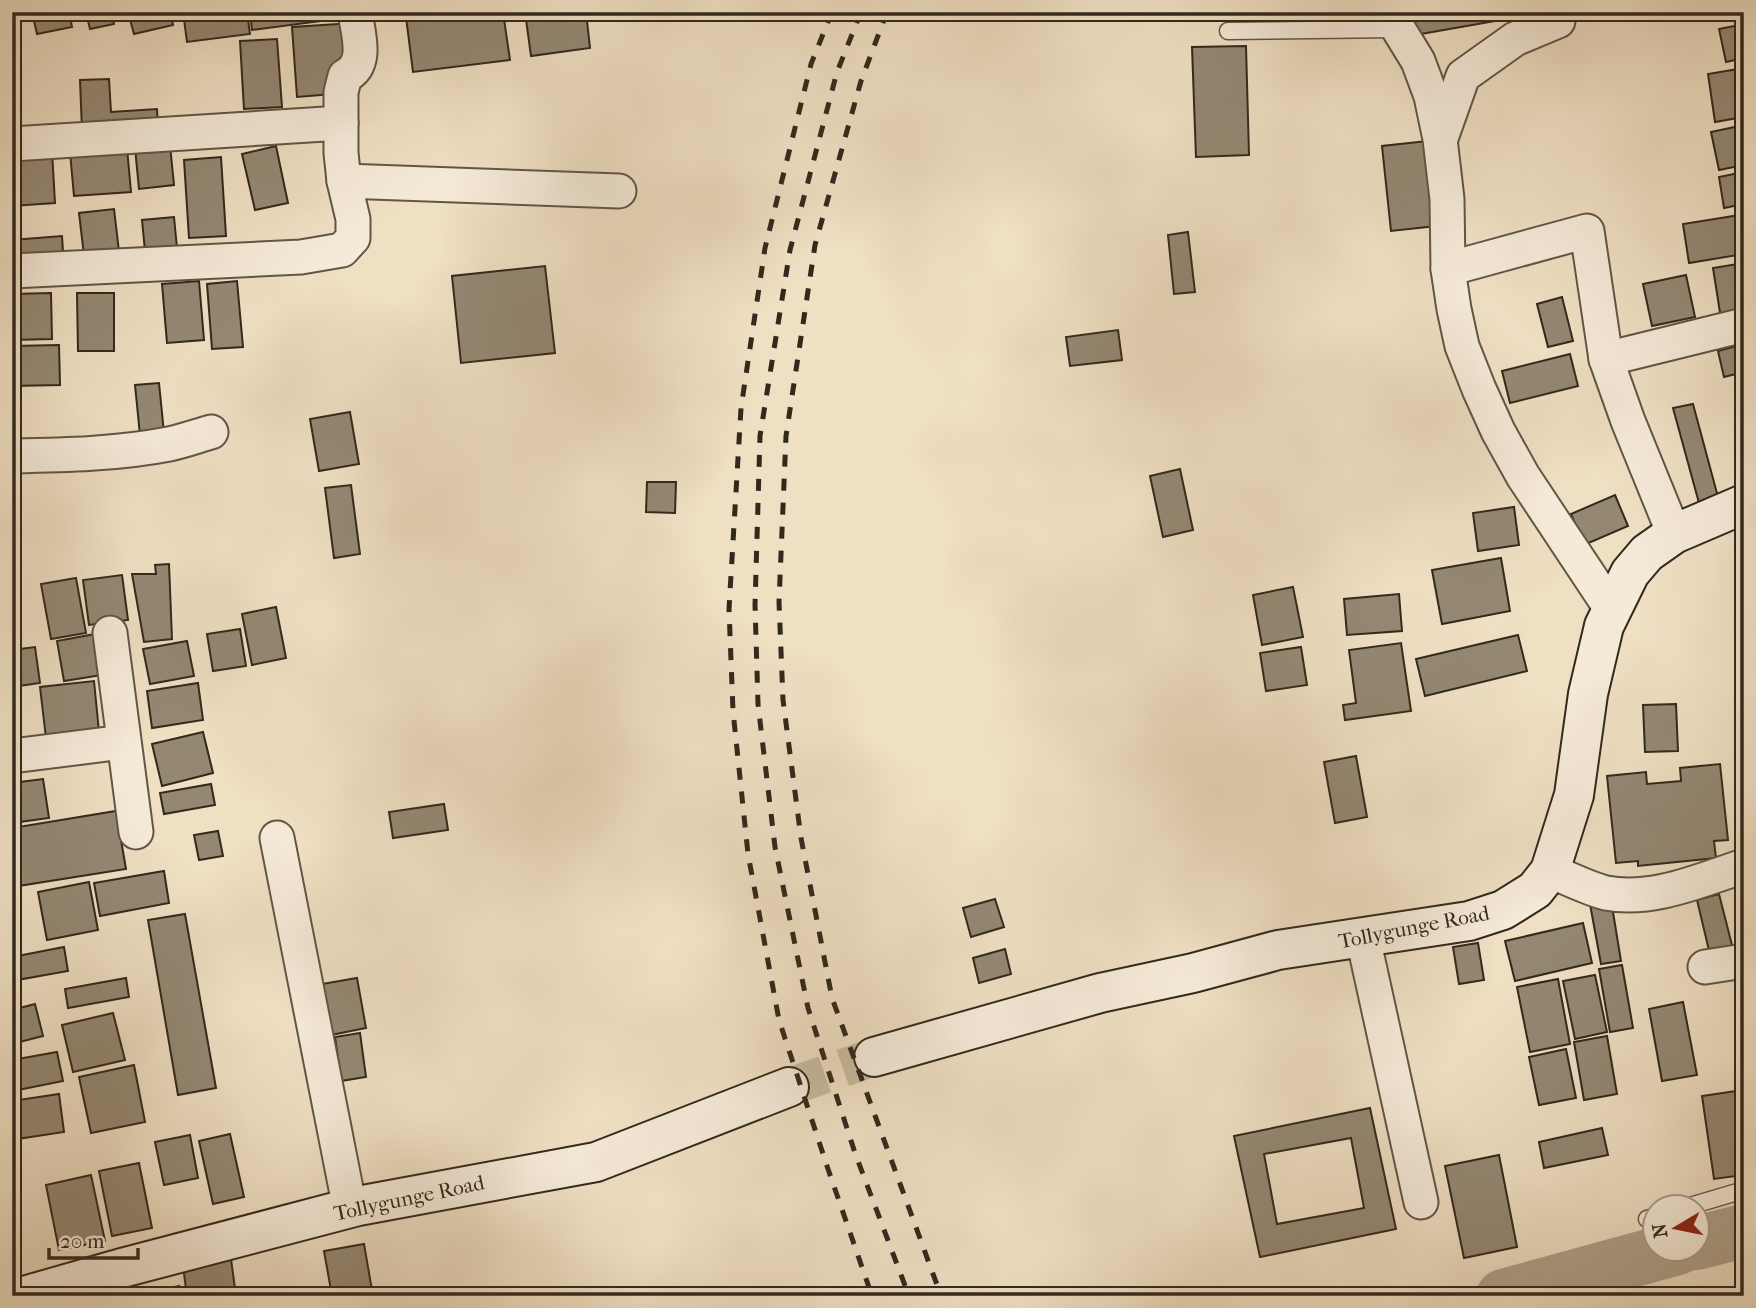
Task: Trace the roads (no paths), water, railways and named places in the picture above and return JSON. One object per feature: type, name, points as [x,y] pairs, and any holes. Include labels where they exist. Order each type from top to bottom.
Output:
[{"type":"street","points":[[12,271],[300,257],[342,250],[353,238],[353,219],[341,153],[341,92],[345,76],[354,72],[359,61],[355,12]]},
{"type":"street","points":[[1440,139],[1463,76],[1515,39],[1558,21],[1555,12]]},
{"type":"street","points":[[1392,20],[1418,61],[1432,96],[1447,199],[1448,269],[1462,346],[1498,431],[1523,476],[1612,610]]},
{"type":"street","points":[[12,144],[341,123]]},
{"type":"street","points":[[344,181],[619,191]]},
{"type":"street","points":[[1448,269],[1587,231],[1606,359],[1674,534]]},
{"type":"street","points":[[1606,359],[1744,325]]},
{"type":"street","points":[[12,456],[135,449],[211,432]]},
{"type":"street","name":"Tollygunge Road","points":[[874,1057],[1100,993],[1193,973],[1278,950],[1469,921],[1503,910],[1535,890],[1550,872],[1574,795],[1588,694],[1604,626],[1630,573],[1647,553],[1674,534],[1744,504]]},
{"type":"street","points":[[110,633],[136,832]]},
{"type":"street","points":[[12,756],[123,742]]},
{"type":"street","points":[[277,838],[350,1209]]},
{"type":"street","points":[[1550,872],[1606,892],[1636,895],[1671,889],[1744,866]]},
{"type":"street","points":[[1363,937],[1422,1202]]},
{"type":"street","points":[[1705,967],[1744,961]]},
{"type":"street","name":"Tollygunge Road","points":[[24,1296],[358,1206],[596,1162],[789,1087]]},
{"type":"lane","points":[[1228,31],[1392,20]]},
{"type":"lane","points":[[1710,1200],[1744,1190]]},
{"type":"waterway","points":[[1710,1240],[1744,1231]]},
{"type":"waterway","points":[[1503,1296],[1640,1258]]},
{"type":"tunnel","points":[[789,1087],[874,1057]]},
{"type":"railway","points":[[832,12],[811,64],[765,248],[741,408],[729,609],[733,711],[748,854],[779,1020],[872,1296]]},
{"type":"railway","points":[[861,12],[837,72],[790,250],[760,436],[755,605],[758,704],[775,847],[808,1008],[855,1153],[909,1296]]},
{"type":"railway","points":[[887,12],[861,81],[815,245],[786,436],[779,602],[783,700],[801,838],[832,998],[942,1296]]}]
